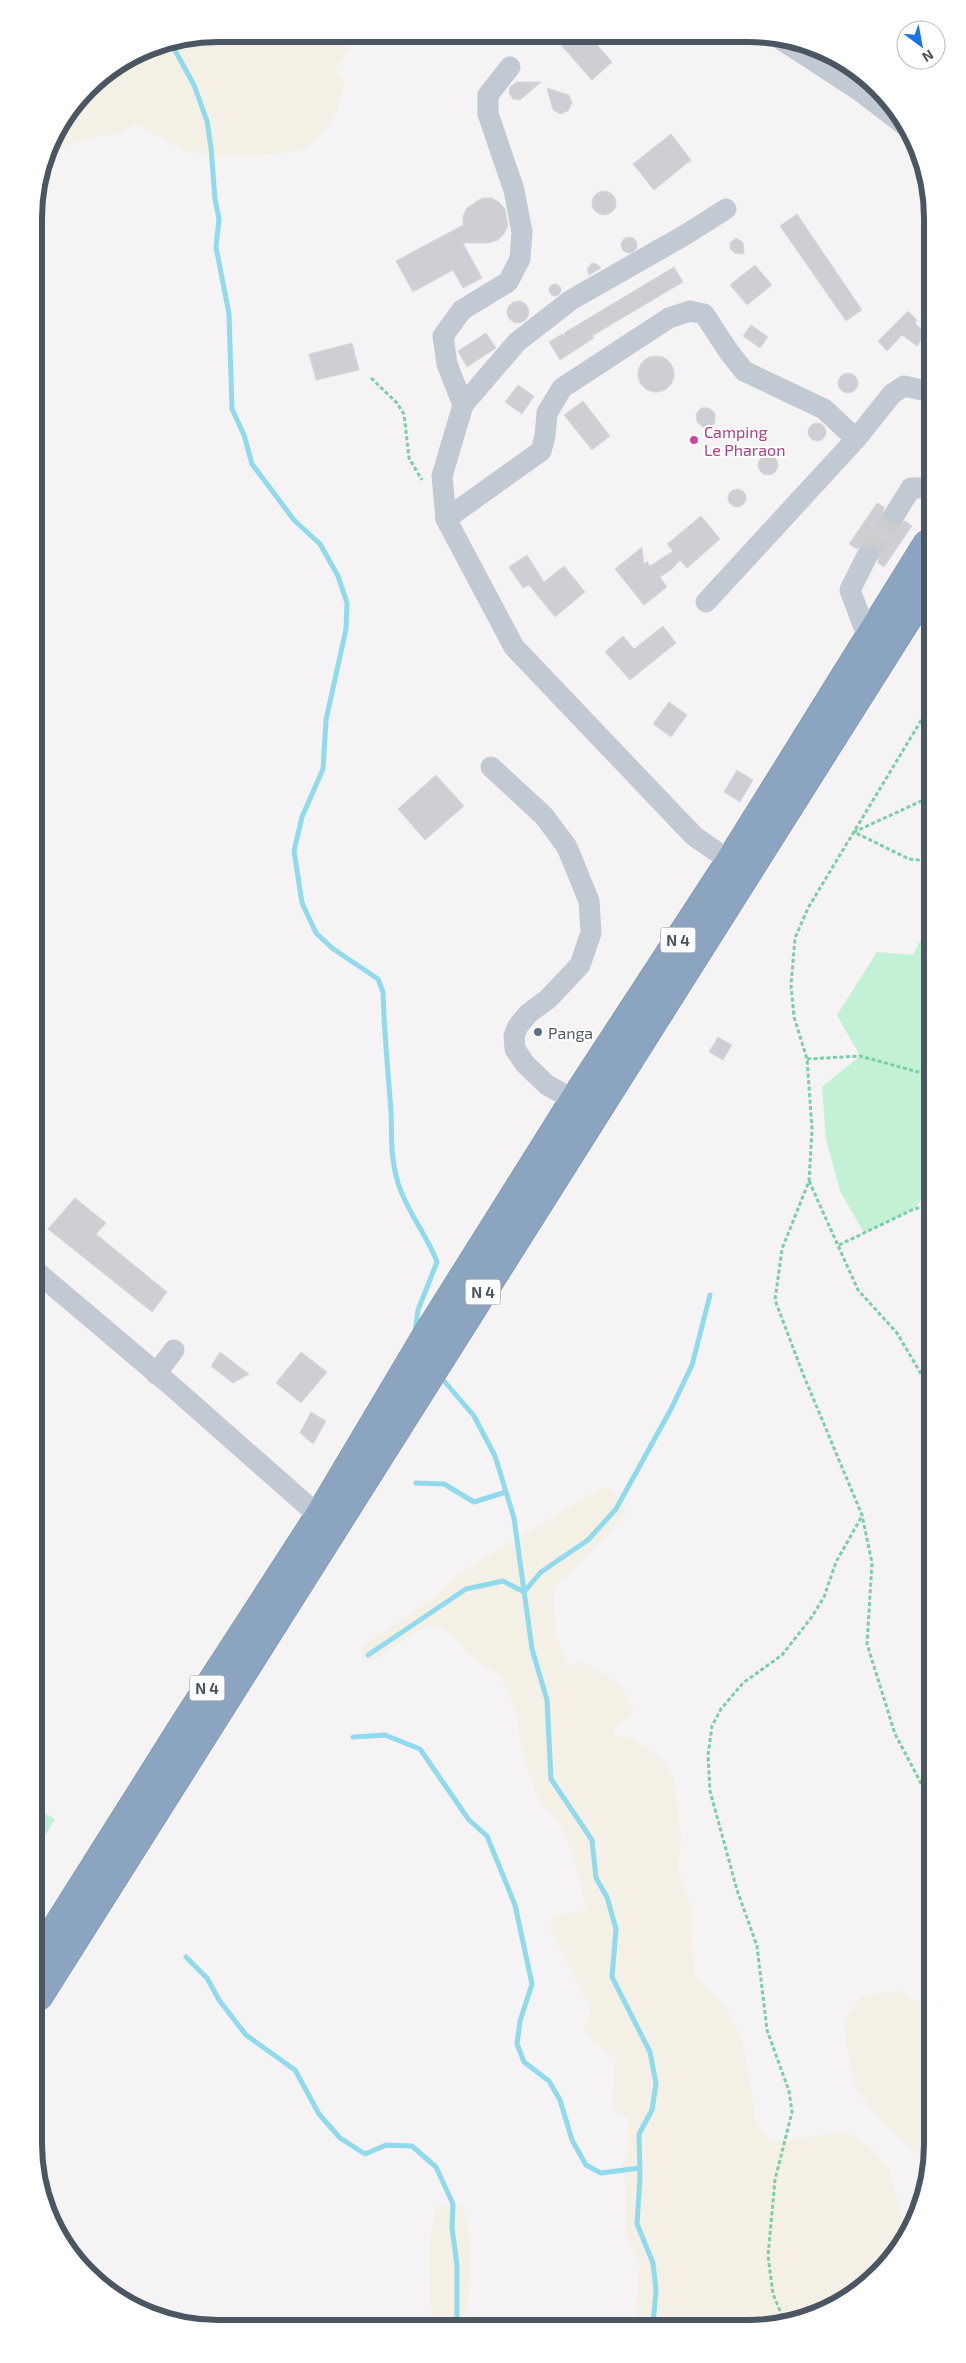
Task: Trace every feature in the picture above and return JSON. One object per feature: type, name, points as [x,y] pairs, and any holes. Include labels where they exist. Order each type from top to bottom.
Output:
[{"type":"highway","name":"N 4","points":[[42,1950],[187,1720],[319,1516],[426,1336],[574,1100],[730,861],[924,549]]},
{"type":"highway","name":"N 4","points":[[42,1991],[924,593]]},
{"type":"street","points":[[796,50],[860,91],[888,113]]},
{"type":"street","points":[[463,405],[447,364],[443,336],[462,310],[508,282],[520,259],[522,232],[514,190],[488,114],[488,95],[510,68]]},
{"type":"street","points":[[726,209],[685,235],[571,300],[517,342],[463,405],[442,476],[446,519],[514,647],[694,836],[730,861]]},
{"type":"street","points":[[446,519],[541,451],[546,436],[547,413],[562,388],[669,318],[690,311],[704,314],[744,371],[824,409],[856,439]]},
{"type":"street","points":[[706,602],[856,439],[892,394],[904,386],[924,390]]},
{"type":"street","points":[[895,514],[911,488],[924,488]]},
{"type":"street","points":[[867,556],[850,590],[868,638]]},
{"type":"street","points":[[491,767],[544,816],[567,847],[589,901],[591,933],[580,964],[548,999],[528,1013],[518,1026],[514,1036],[515,1049],[525,1064],[546,1085],[574,1100]]},
{"type":"street","points":[[42,1276],[319,1516]]},
{"type":"street","points":[[156,1374],[174,1350]]},
{"type":"path","points":[[371,378],[397,403],[404,414],[410,458],[423,481]]},
{"type":"path","points":[[924,716],[808,908],[795,938],[791,985],[794,1016],[808,1059],[812,1129],[809,1181],[782,1249],[775,1300],[825,1428],[862,1515],[872,1563],[867,1644],[895,1734],[924,1789]]},
{"type":"path","points":[[854,832],[924,800]]},
{"type":"path","points":[[854,832],[909,858],[924,860]]},
{"type":"path","points":[[808,1059],[860,1056],[924,1074]]},
{"type":"path","points":[[809,1181],[858,1290],[897,1333],[924,1379]]},
{"type":"path","points":[[838,1246],[914,1209],[924,1207]]},
{"type":"path","points":[[782,2317],[773,2294],[768,2256],[775,2180],[792,2112],[789,2091],[768,2030],[757,1946],[737,1890],[710,1791],[708,1755],[712,1726],[721,1709],[743,1683],[782,1655],[811,1618],[824,1597],[836,1562],[862,1515]]},
{"type":"green space","points":[[924,933],[924,1197],[914,1209],[864,1233],[840,1191],[826,1139],[822,1087],[860,1056],[837,1015],[877,952],[913,955]]},
{"type":"green space","points":[[42,1812],[55,1819],[42,1842]]},
{"type":"sand","points":[[207,43],[353,43],[335,69],[344,82],[335,116],[319,138],[301,150],[273,155],[227,157],[188,152],[135,124],[117,134],[93,137],[68,145],[55,153],[72,121],[94,94],[121,72],[162,52],[184,46]]},
{"type":"sand","points":[[602,1488],[613,1490],[626,1512],[609,1534],[553,1588],[557,1639],[569,1666],[583,1662],[601,1672],[619,1686],[629,1701],[634,1711],[625,1721],[612,1730],[614,1735],[635,1739],[665,1763],[674,1779],[681,1836],[678,1869],[693,1910],[692,1946],[695,1975],[725,2007],[741,2035],[756,2123],[771,2142],[846,2132],[872,2148],[889,2171],[899,2205],[902,2229],[887,2252],[872,2269],[855,2284],[835,2297],[804,2311],[770,2319],[634,2320],[640,2264],[626,2237],[625,2170],[621,2164],[627,2158],[628,2117],[611,2111],[616,2059],[592,2040],[584,2029],[591,2009],[551,1931],[552,1916],[580,1912],[587,1908],[572,1851],[559,1824],[537,1797],[526,1764],[513,1704],[501,1676],[471,1657],[456,1639],[440,1626],[427,1625],[372,1661],[362,1658],[360,1648],[435,1597],[455,1576]]},
{"type":"sand","points":[[899,1991],[924,2004],[923,2158],[882,2123],[853,2085],[844,2022],[862,1996]]},
{"type":"sand","points":[[462,2204],[466,2219],[471,2264],[465,2320],[432,2320],[429,2248],[436,2206]]},
{"type":"building","points":[[559,42],[595,42],[612,62],[592,80]]},
{"type":"building","points":[[517,82],[541,82],[520,100],[513,99],[509,93],[510,87]]},
{"type":"building","points":[[547,88],[569,95],[572,103],[568,111],[560,114],[553,110]]},
{"type":"building","points":[[671,134],[691,160],[654,190],[633,164]]},
{"type":"building","points":[[604,191],[609,192],[615,198],[615,208],[609,214],[604,215],[599,214],[593,208],[592,203],[593,198],[599,192]]},
{"type":"building","points":[[482,198],[491,198],[499,202],[505,209],[508,225],[504,234],[498,240],[489,243],[463,243],[482,278],[463,288],[453,270],[413,292],[396,261],[463,225],[463,216],[467,208]]},
{"type":"building","points":[[797,214],[862,310],[846,321],[780,226]]},
{"type":"building","points":[[626,237],[632,237],[637,242],[635,251],[626,253],[621,248],[621,242]]},
{"type":"building","points":[[736,238],[743,242],[744,254],[735,253],[730,249],[730,243]]},
{"type":"building","points":[[592,263],[597,264],[601,268],[589,275],[587,269]]},
{"type":"building","points":[[755,265],[772,285],[747,305],[730,285]]},
{"type":"building","points":[[674,267],[683,282],[592,336],[594,338],[560,360],[549,342],[562,334],[565,337],[564,333]]},
{"type":"building","points":[[557,284],[560,285],[560,295],[553,296],[550,295],[549,288],[550,285]]},
{"type":"building","points":[[518,301],[526,304],[529,312],[526,320],[518,323],[510,320],[507,312],[510,304]]},
{"type":"building","points":[[908,311],[917,320],[915,323],[924,332],[924,337],[917,346],[902,335],[887,351],[878,341]]},
{"type":"building","points":[[751,325],[768,337],[760,348],[743,336]]},
{"type":"building","points":[[486,333],[496,348],[467,367],[458,351]]},
{"type":"building","points":[[352,343],[359,370],[316,380],[309,354]]},
{"type":"building","points":[[656,356],[663,357],[669,361],[673,367],[673,381],[669,387],[663,391],[656,392],[649,391],[643,387],[639,381],[638,374],[639,367],[643,361],[649,357]]},
{"type":"building","points":[[848,373],[855,376],[858,383],[855,390],[848,393],[841,390],[838,383],[841,376]]},
{"type":"building","points":[[518,385],[534,396],[522,414],[505,402]]},
{"type":"building","points":[[583,401],[610,436],[592,450],[564,415]]},
{"type":"building","points":[[701,408],[709,408],[715,413],[715,422],[710,429],[703,427],[697,422],[696,414]]},
{"type":"building","points":[[817,423],[823,426],[826,432],[823,438],[817,441],[811,438],[808,432],[811,426]]},
{"type":"building","points":[[764,455],[772,455],[778,461],[778,469],[772,475],[764,475],[758,469],[758,461]]},
{"type":"building","points":[[733,489],[741,489],[746,494],[744,505],[733,507],[728,502],[728,494]]},
{"type":"building","points":[[877,503],[884,507],[883,514],[888,524],[895,526],[905,521],[912,526],[884,567],[878,563],[879,555],[873,545],[866,544],[857,549],[849,544]]},
{"type":"building","points":[[701,516],[720,539],[687,568],[680,560],[671,570],[660,577],[667,587],[644,605],[615,569],[642,547],[644,564],[647,561],[650,566],[673,551],[667,544]]},
{"type":"building","points":[[527,555],[544,582],[564,566],[585,592],[555,617],[529,585],[523,588],[509,567]]},
{"type":"building","points":[[663,626],[676,643],[630,680],[605,652],[623,636],[634,649]]},
{"type":"building","points":[[669,702],[687,715],[671,737],[653,724]]},
{"type":"building","points":[[737,770],[753,780],[740,802],[724,792]]},
{"type":"building","points":[[436,775],[464,806],[425,840],[398,809]]},
{"type":"building","points":[[718,1037],[732,1045],[723,1060],[709,1052]]},
{"type":"building","points":[[75,1198],[106,1223],[96,1234],[167,1292],[152,1312],[48,1229]]},
{"type":"building","points":[[220,1352],[249,1374],[233,1383],[211,1366]]},
{"type":"building","points":[[301,1352],[327,1372],[301,1403],[276,1383]]},
{"type":"building","points":[[311,1412],[326,1421],[313,1444],[300,1433]]},
{"type":"waterway","points":[[174,49],[194,85],[207,121],[215,199],[219,219],[216,247],[229,314],[232,409],[244,435],[252,464],[294,520],[320,544],[338,576],[347,603],[346,629],[326,720],[323,769],[302,817],[294,851],[302,903],[316,933],[332,948],[378,979],[383,992],[395,1174],[406,1204],[437,1262],[418,1310],[415,1332]]},
{"type":"waterway","points":[[368,1655],[466,1589],[503,1581],[524,1592],[541,1572],[588,1540],[616,1509],[671,1409],[692,1365],[710,1295]]},
{"type":"waterway","points":[[439,1375],[474,1416],[495,1456],[514,1518],[532,1649],[547,1700],[551,1779],[592,1840],[596,1878],[607,1897],[616,1929],[612,1977],[650,2052],[656,2084],[652,2110],[639,2134],[640,2177],[637,2224],[653,2263],[656,2290],[653,2320]]},
{"type":"waterway","points":[[416,1483],[444,1484],[474,1502],[506,1492]]},
{"type":"waterway","points":[[353,1737],[385,1735],[420,1749],[469,1820],[487,1836],[515,1905],[532,1984],[520,2021],[517,2044],[524,2062],[549,2081],[560,2100],[572,2140],[586,2165],[601,2173],[640,2168]]},
{"type":"waterway","points":[[186,1957],[207,1978],[219,2000],[246,2035],[295,2070],[319,2114],[340,2138],[365,2154],[386,2145],[412,2146],[436,2167],[453,2204],[452,2228],[457,2265],[457,2320]]},
{"type":"tunnel","points":[[867,556],[895,514]]},
{"type":"place","name":"Camping Le Pharaon","points":[[694,440]]},
{"type":"place","name":"Panga","points":[[538,1032]]}]
